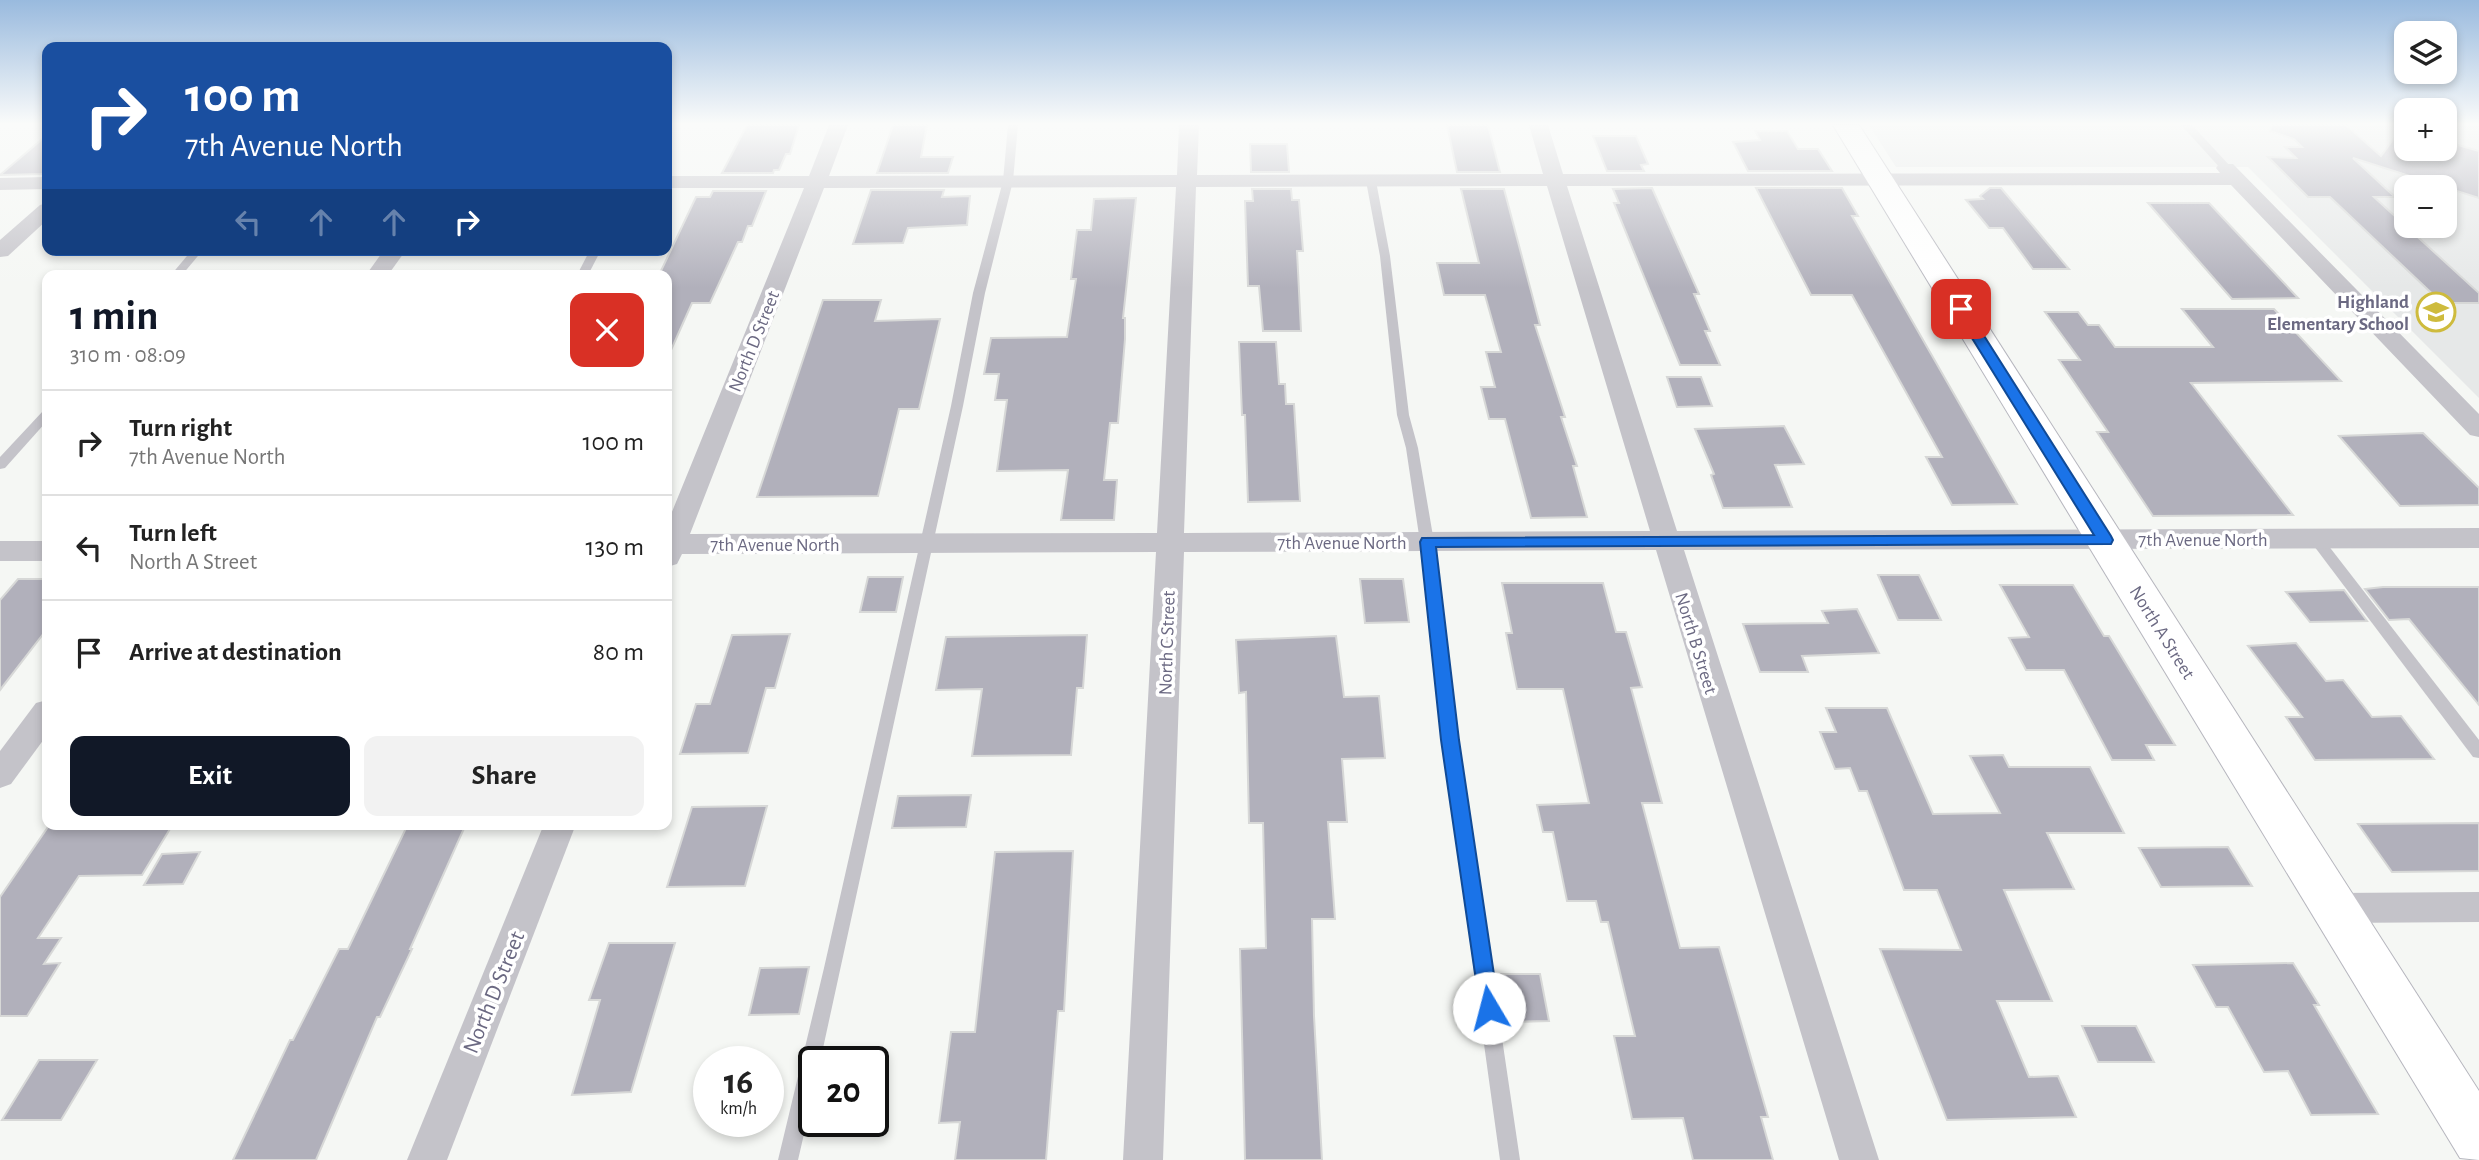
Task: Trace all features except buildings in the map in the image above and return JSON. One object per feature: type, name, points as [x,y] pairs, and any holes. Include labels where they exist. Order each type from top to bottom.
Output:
[{"type":"street","name":"North D Street","points":[[672,538],[818,179]]},
{"type":"street","points":[[672,182],[1837,179]]},
{"type":"street","name":"North A Street","points":[[1880,179],[2479,1139]]},
{"type":"street","points":[[2237,179],[2479,429]]},
{"type":"street","name":"North B Street","points":[[1554,180],[1859,1160]]},
{"type":"street","name":"North C Street","points":[[1143,1160],[1186,181]]},
{"type":"street","points":[[0,184],[42,183]]},
{"type":"street","points":[[0,251],[42,213]]},
{"type":"street","name":"7th Avenue North","points":[[672,548],[925,544],[2479,538]]},
{"type":"street","points":[[0,551],[42,551]]},
{"type":"street","points":[[0,775],[42,719]]},
{"type":"street","name":"North D Street","points":[[427,1160],[558,830]]},
{"type":"street","points":[[2335,908],[2479,907]]},
{"type":"lane","points":[[788,1160],[957,406],[979,293],[1008,181]]},
{"type":"lane","points":[[1371,181],[1385,256],[1403,415],[1412,448],[1427,542],[1450,740],[1510,1160]]},
{"type":"lane","points":[[180,270],[193,256]]},
{"type":"lane","points":[[0,465],[42,419]]},
{"type":"lane","points":[[2316,539],[2479,752]]},
{"type":"shaded area","points":[[2260,179],[2394,179],[2394,238],[2457,238],[2457,179],[2479,179],[2479,398]]},
{"type":"place","name":"Highland Elementary School","points":[[2436,312]]},
{"type":"route","points":[[1489,1008],[1450,740],[1427,542],[2105,540],[1961,309]]}]
